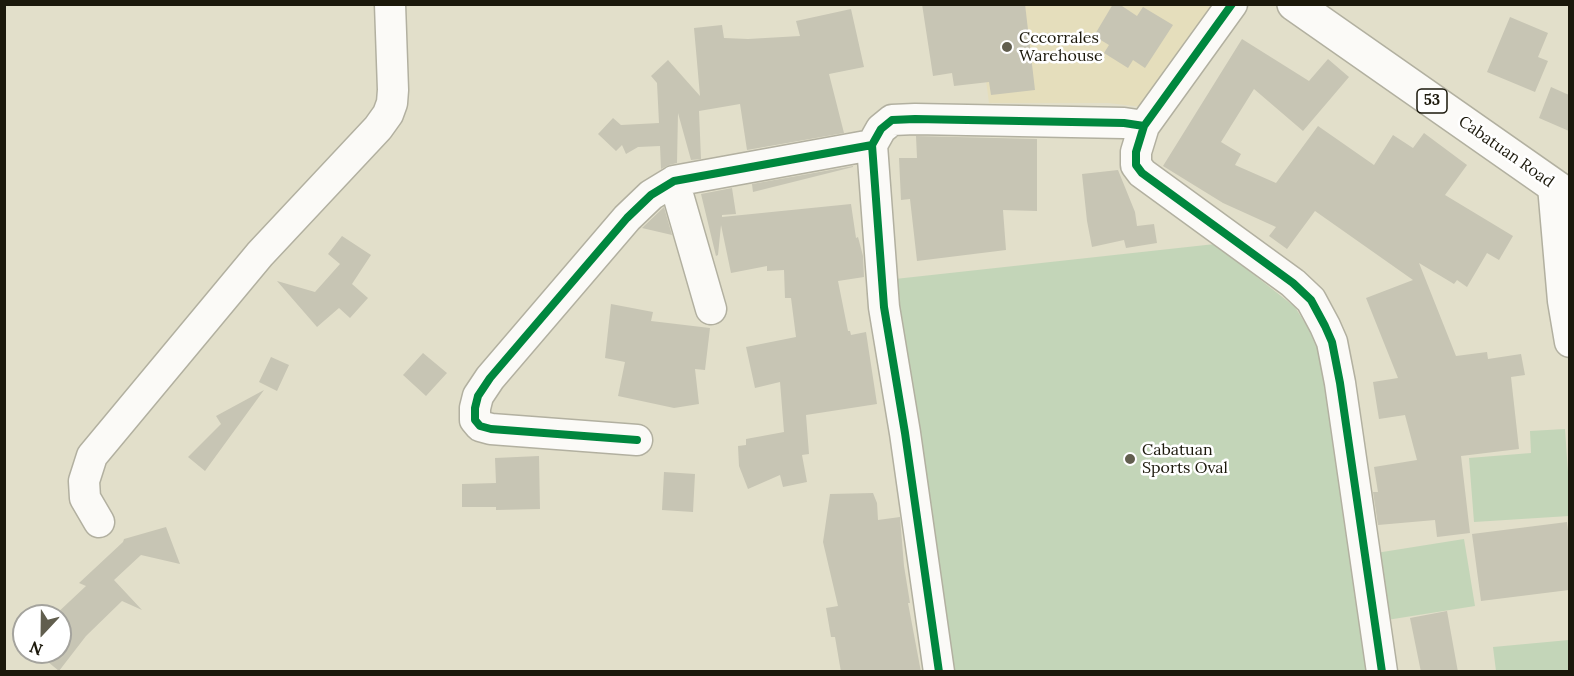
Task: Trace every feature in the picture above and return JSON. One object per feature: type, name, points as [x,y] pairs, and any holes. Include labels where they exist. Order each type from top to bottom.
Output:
[{"type":"highway","name":"Cabatuan Road","points":[[1294,4],[1561,191]]},
{"type":"street","points":[[99,522],[85,498],[84,481],[92,456],[260,254],[378,128],[388,114],[393,90],[390,4]]},
{"type":"street","points":[[1232,4],[1144,126],[1136,152],[1136,165],[1142,173],[1293,283],[1311,300],[1325,326],[1332,342],[1340,383],[1382,672]]},
{"type":"street","points":[[939,672],[905,433],[884,307],[872,145],[881,129],[892,120],[1112,123],[1144,126]]},
{"type":"street","points":[[637,440],[490,429],[480,426],[475,420],[475,408],[478,396],[490,378],[627,218],[651,195],[674,181],[872,145]]},
{"type":"street","points":[[674,181],[711,309]]},
{"type":"street","points":[[1561,191],[1563,301],[1569,342]]},
{"type":"shaded area","points":[[976,5],[1213,5],[1143,107],[1108,103],[989,103]]},
{"type":"green space","name":"Cabatuan Sports Oval","points":[[1215,244],[1295,307],[1318,344],[1373,671],[951,671],[895,279]]},
{"type":"green space","points":[[1565,429],[1569,516],[1474,522],[1469,458],[1531,453],[1530,431]]},
{"type":"green space","points":[[1464,539],[1475,606],[1387,620],[1376,553]]},
{"type":"green space","points":[[1569,640],[1569,671],[1496,671],[1493,647]]},
{"type":"building","points":[[922,4],[1025,4],[1035,90],[991,95],[989,82],[954,86],[952,73],[933,76]]},
{"type":"building","points":[[1113,4],[1119,4],[1137,16],[1143,7],[1173,25],[1145,68],[1133,60],[1128,68],[1104,53],[1109,45],[1094,36]]},
{"type":"building","points":[[851,9],[864,67],[829,74],[844,133],[747,150],[740,104],[699,111],[701,159],[691,160],[678,113],[677,163],[661,169],[660,146],[638,147],[626,154],[622,145],[616,151],[598,134],[613,118],[621,125],[659,123],[657,83],[651,76],[668,60],[700,96],[694,28],[722,25],[724,38],[800,36],[796,21]]},
{"type":"building","points":[[1510,17],[1548,33],[1538,57],[1548,61],[1535,92],[1487,72]]},
{"type":"building","points":[[1242,39],[1309,81],[1328,59],[1349,77],[1303,131],[1254,89],[1221,142],[1241,154],[1235,165],[1276,183],[1318,126],[1374,165],[1393,135],[1413,148],[1424,133],[1467,165],[1445,195],[1513,236],[1499,260],[1487,253],[1467,287],[1457,280],[1454,284],[1419,263],[1456,356],[1487,352],[1488,359],[1521,354],[1525,375],[1511,377],[1519,449],[1461,456],[1470,533],[1437,537],[1435,520],[1378,525],[1373,492],[1378,492],[1374,467],[1417,460],[1405,415],[1379,419],[1373,382],[1398,378],[1366,298],[1413,280],[1315,211],[1287,249],[1269,236],[1276,227],[1223,203],[1163,166]]},
{"type":"building","points":[[1551,87],[1569,95],[1569,131],[1539,118]]},
{"type":"building","points":[[916,136],[1037,139],[1037,211],[1003,210],[1006,250],[917,261],[910,199],[901,200],[899,158],[917,158]]},
{"type":"building","points":[[853,167],[753,192],[752,184]]},
{"type":"building","points":[[1118,170],[1135,212],[1137,226],[1154,224],[1157,243],[1126,248],[1124,240],[1092,247],[1082,174]]},
{"type":"building","points":[[732,188],[736,214],[722,215],[722,217],[851,204],[856,238],[858,237],[863,256],[864,277],[838,281],[848,331],[851,335],[866,332],[877,404],[806,415],[809,454],[802,455],[807,482],[783,487],[780,475],[748,489],[739,466],[738,446],[746,445],[746,439],[784,432],[780,382],[755,388],[746,347],[796,337],[791,298],[785,298],[784,270],[767,271],[767,266],[731,273],[721,225],[718,255],[716,256],[701,194]]},
{"type":"building","points":[[664,207],[672,235],[642,228],[643,227]]},
{"type":"building","points":[[342,236],[371,255],[352,284],[368,298],[350,318],[339,308],[317,327],[277,281],[315,292],[340,264],[328,254]]},
{"type":"building","points":[[611,304],[653,312],[651,321],[710,328],[705,370],[695,369],[699,404],[674,408],[618,396],[625,362],[605,358]]},
{"type":"building","points":[[423,353],[447,373],[426,396],[403,375]]},
{"type":"building","points":[[271,357],[289,365],[277,391],[259,382]]},
{"type":"building","points":[[264,390],[205,471],[188,457],[221,424],[216,416]]},
{"type":"building","points":[[539,456],[540,509],[496,510],[496,507],[462,507],[462,484],[496,483],[495,458]]},
{"type":"building","points":[[664,472],[695,474],[693,512],[662,510]]},
{"type":"building","points":[[873,493],[877,503],[878,520],[900,517],[910,603],[908,603],[921,672],[841,672],[835,637],[831,637],[826,608],[838,606],[823,542],[830,494]]},
{"type":"building","points":[[1567,522],[1569,590],[1481,601],[1472,534]]},
{"type":"building","points":[[166,527],[180,564],[141,555],[114,580],[142,610],[122,601],[86,636],[72,654],[72,604],[67,604],[86,586],[79,583],[124,539]]},
{"type":"building","points":[[1447,611],[1458,672],[1421,672],[1410,618]]},
{"type":"building","points":[[51,664],[64,664],[59,671]]},
{"type":"cycle path","points":[[1232,4],[1144,126],[1136,152],[1136,165],[1142,173],[1293,283],[1311,300],[1325,326],[1332,342],[1340,383],[1382,672]]},
{"type":"cycle path","points":[[939,672],[905,433],[884,307],[872,145],[881,129],[892,120],[1124,123],[1144,126]]},
{"type":"cycle path","points":[[637,440],[491,429],[480,426],[475,420],[475,408],[478,396],[490,378],[627,218],[651,195],[674,181],[872,145]]},
{"type":"place","name":"Cccorrales Warehouse","points":[[1007,47]]},
{"type":"place","name":"Cabatuan Sports Oval","points":[[1130,459]]}]
